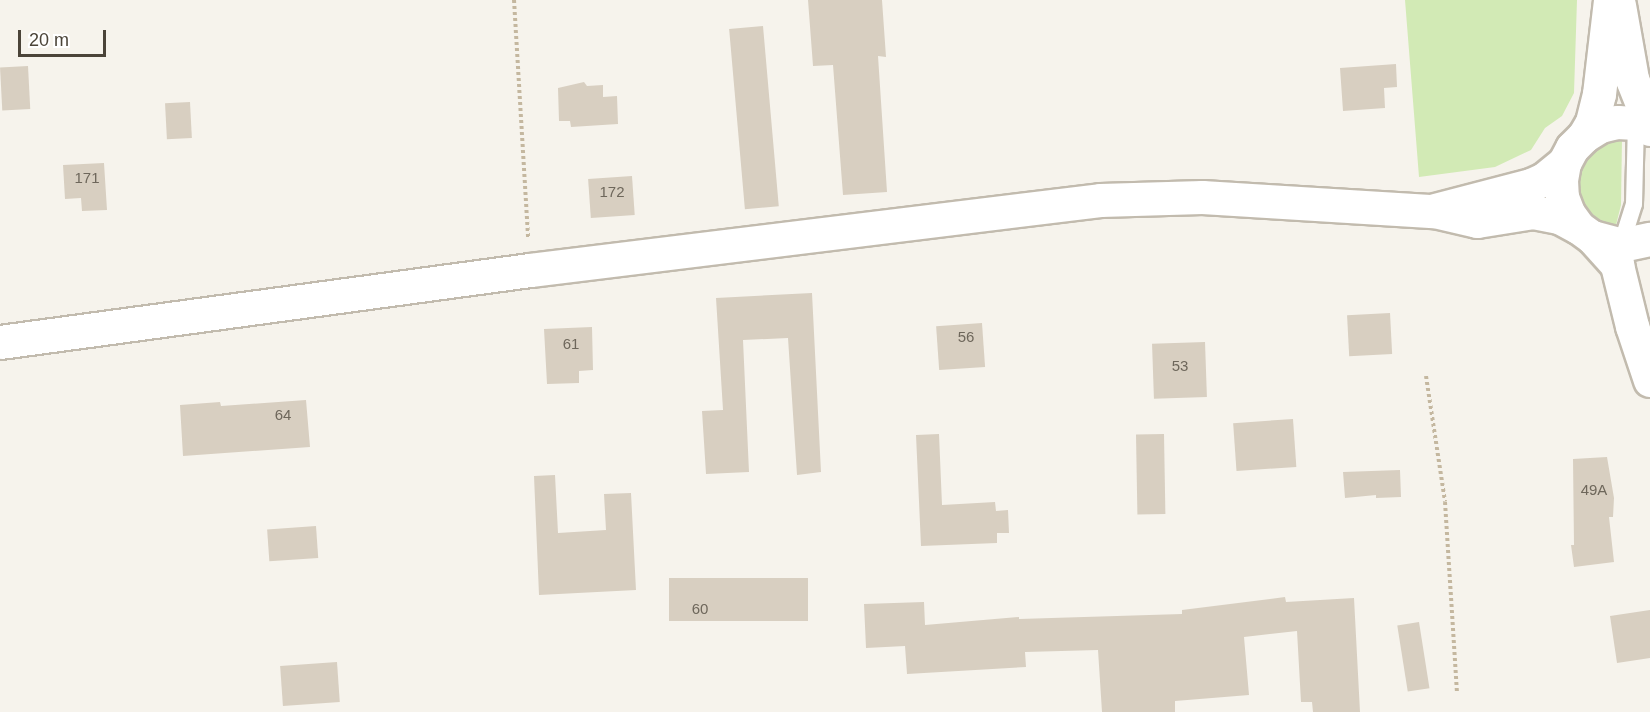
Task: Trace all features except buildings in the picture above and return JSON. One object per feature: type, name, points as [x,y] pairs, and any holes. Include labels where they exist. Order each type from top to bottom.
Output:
[{"type":"street","points":[[1584,136],[1592,122],[1599,94],[1610,0]]},
{"type":"street","points":[[1618,0],[1632,79],[1645,125],[1617,122],[1600,126],[1584,136],[1572,148],[1564,163],[1561,180],[1562,197],[1568,213],[1610,237],[1632,326],[1650,380]]},
{"type":"street","points":[[1434,211],[1531,185],[1544,179],[1564,163]]},
{"type":"street","points":[[0,342],[530,270],[1100,200],[1202,197],[1434,211],[1478,221],[1533,212],[1559,217],[1610,237]]},
{"type":"lane","points":[[1610,237],[1634,204],[1645,125]]},
{"type":"path","points":[[514,0],[530,270]]},
{"type":"path","points":[[1426,376],[1445,502],[1457,694]]},
{"type":"green space","points":[[1405,0],[1577,0],[1574,93],[1562,116],[1545,128],[1531,150],[1495,167],[1419,177]]},
{"type":"green space","points":[[1622,138],[1621,205],[1615,229],[1593,219],[1581,207],[1575,190],[1581,161],[1598,144]]}]
